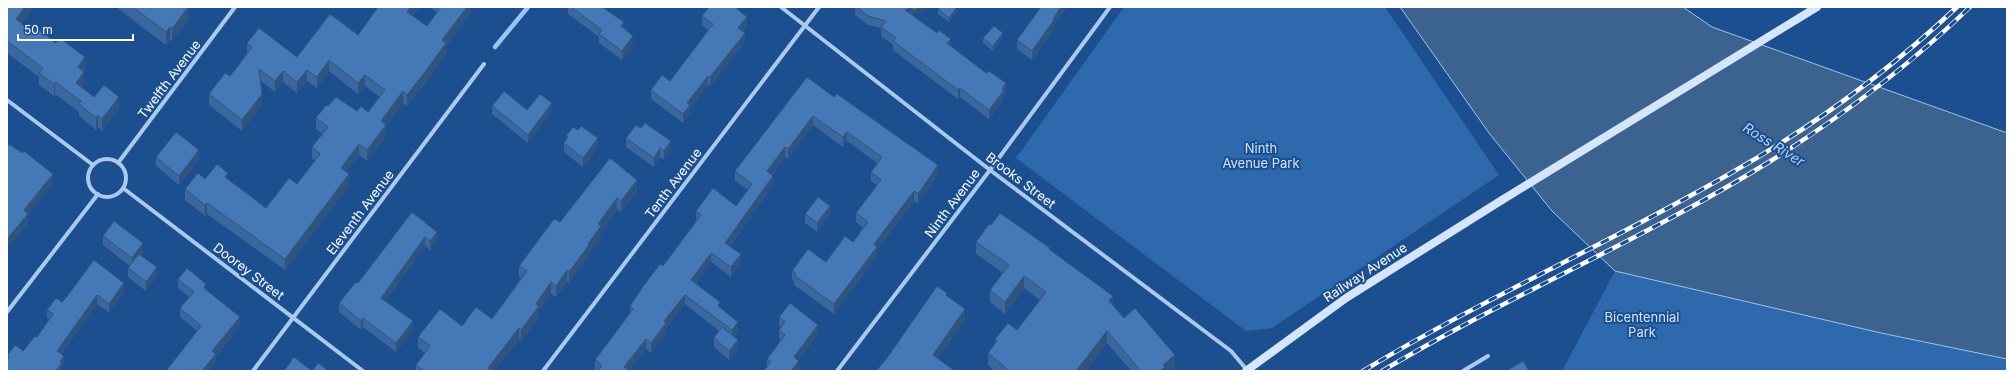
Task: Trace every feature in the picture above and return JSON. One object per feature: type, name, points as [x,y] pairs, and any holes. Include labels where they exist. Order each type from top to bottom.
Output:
[{"type":"main road","name":"Railway Avenue","points":[[1247,371],[1346,298],[1502,200],[1817,7]]},
{"type":"street","name":"Twelfth Avenue","points":[[118,162],[235,7]]},
{"type":"street","name":"Brooks Street","points":[[781,7],[990,170],[1232,351],[1247,371]]},
{"type":"street","name":"Tenth Avenue","points":[[543,371],[819,7]]},
{"type":"street","name":"Ninth Avenue","points":[[837,371],[990,170],[1110,7]]},
{"type":"street","name":"Eleventh Avenue","points":[[253,371],[484,64]]},
{"type":"street","points":[[7,100],[93,164]]},
{"type":"street","points":[[103,159],[108,159],[118,162],[122,166],[126,177],[123,188],[120,192],[109,196],[98,194],[90,186],[88,174],[93,164],[103,159]]},
{"type":"street","name":"Doorey Street","points":[[123,188],[363,371]]},
{"type":"street","points":[[7,312],[98,194]]},
{"type":"street","points":[[1464,371],[1488,356]]},
{"type":"green space","name":"Ninth Avenue Park","points":[[1124,7],[1385,7],[1499,175],[1272,328],[1246,331],[1016,158]]},
{"type":"green space","name":"Bicentennial Park","points":[[1615,271],[1881,333],[2007,359],[2007,371],[1562,371]]},
{"type":"water","name":"Ross River","points":[[1400,7],[1683,7],[1712,27],[2007,133],[2007,359],[1881,333],[1615,271],[1552,211],[1489,133]]},
{"type":"building","points":[[7,7],[25,7],[16,19],[34,34],[38,29],[56,43],[60,38],[85,57],[78,67],[84,72],[76,83],[94,97],[104,85],[119,97],[102,119],[98,115],[96,118],[79,104],[81,101],[55,82],[54,84],[39,73],[43,68],[7,41]]},
{"type":"building","points":[[133,7],[188,7],[172,29],[170,27],[166,32]]},
{"type":"building","points":[[378,7],[411,7],[407,12],[427,26],[441,7],[467,7],[442,40],[446,43],[425,72],[407,95],[403,91],[381,121],[386,125],[367,150],[359,144],[341,168],[349,174],[285,259],[207,203],[205,205],[185,189],[198,173],[205,179],[217,164],[228,173],[225,177],[266,208],[289,178],[297,184],[320,154],[312,147],[328,127],[316,118],[326,105],[328,106],[336,97],[357,111],[361,106],[368,112],[385,90],[365,75],[358,83],[329,60],[317,77],[307,70],[297,82],[283,71],[275,81],[259,69],[262,94],[242,120],[209,94],[225,73],[230,76],[238,66],[252,47],[247,43],[259,28],[297,57],[330,14],[358,35]]},
{"type":"building","points":[[571,7],[602,7],[624,22],[621,26],[633,36],[622,51],[599,34],[602,30]]},
{"type":"building","points":[[709,7],[735,7],[747,17],[738,28],[745,33],[687,103],[690,105],[683,114],[651,90],[662,75],[670,81],[713,24],[702,16]]},
{"type":"building","points":[[857,7],[911,7],[905,10],[937,33],[939,30],[951,39],[947,43],[986,73],[989,71],[1006,83],[1002,89],[1004,90],[989,110],[960,88],[958,90],[893,41],[896,38],[881,27],[886,21],[868,16]]},
{"type":"building","points":[[913,7],[921,7],[912,11]]},
{"type":"building","points":[[939,7],[957,7],[949,18],[938,9]]},
{"type":"building","points":[[1041,7],[1061,7],[1053,19],[1054,20],[1032,51],[1017,40]]},
{"type":"building","points":[[994,26],[1003,33],[993,46],[983,38]]},
{"type":"building","points":[[807,77],[834,97],[837,94],[938,165],[918,194],[914,191],[874,244],[877,247],[834,304],[794,275],[796,273],[792,271],[808,249],[826,262],[845,236],[853,242],[868,222],[856,213],[881,180],[871,172],[882,157],[847,132],[843,137],[813,116],[788,149],[785,147],[767,171],[773,176],[725,243],[741,254],[731,267],[711,253],[691,280],[720,302],[718,306],[738,322],[732,330],[685,295],[664,321],[666,323],[651,343],[646,339],[624,367],[629,370],[628,371],[598,371],[602,365],[595,360],[633,309],[630,306],[644,285],[660,264],[663,266],[701,215],[696,211],[713,188],[736,206],[752,184],[735,171]]},
{"type":"building","points":[[504,91],[527,110],[540,94],[552,103],[528,135],[492,106]]},
{"type":"building","points":[[645,123],[671,141],[664,151],[660,148],[654,158],[626,138],[636,125],[641,128]]},
{"type":"building","points":[[581,126],[598,138],[583,158],[564,143],[568,137],[566,136],[573,127],[578,130]]},
{"type":"building","points":[[176,132],[199,150],[179,176],[156,157]]},
{"type":"building","points":[[9,144],[22,153],[24,151],[53,174],[24,210],[28,214],[7,239],[7,147]]},
{"type":"building","points":[[610,158],[637,180],[621,201],[617,198],[598,224],[601,226],[588,244],[589,245],[569,272],[567,270],[556,286],[551,282],[536,304],[539,306],[521,330],[519,328],[488,368],[491,370],[424,371],[416,365],[430,346],[418,337],[440,309],[462,326],[476,307],[492,319],[527,271],[519,266],[554,219],[560,222]]},
{"type":"building","points":[[818,197],[830,206],[817,223],[805,214]]},
{"type":"building","points":[[412,212],[437,232],[430,241],[425,237],[381,298],[413,321],[396,343],[363,318],[361,321],[339,303],[356,282],[358,283]]},
{"type":"building","points":[[1000,213],[1050,248],[1049,249],[1113,296],[1109,301],[1124,318],[1135,308],[1175,355],[1163,365],[1165,367],[1160,371],[1141,371],[1107,331],[1076,371],[1009,371],[988,353],[997,341],[995,339],[1008,323],[1017,330],[1046,292],[1024,276],[1005,302],[990,290],[1009,265],[976,242],[989,224],[991,225]]},
{"type":"building","points":[[114,221],[143,243],[132,258],[103,236]]},
{"type":"building","points":[[139,254],[157,267],[146,282],[128,268]]},
{"type":"building","points":[[94,260],[124,283],[109,304],[97,295],[57,351],[64,356],[60,362],[62,363],[56,371],[7,371],[7,360],[9,357],[7,356],[15,345],[23,351],[35,336],[37,337],[53,314],[47,310],[56,298],[62,302],[65,299]]},
{"type":"building","points":[[187,268],[206,284],[204,288],[240,317],[212,351],[216,354],[202,371],[166,371],[201,326],[180,308],[194,292],[178,279]]},
{"type":"building","points":[[937,286],[947,293],[946,295],[965,309],[933,355],[955,371],[876,371],[887,358]]},
{"type":"building","points":[[790,303],[818,325],[794,357],[799,361],[791,371],[767,371],[765,369],[771,362],[767,359],[785,335],[779,330],[785,322],[779,317]]},
{"type":"building","points":[[722,327],[738,340],[729,351],[714,338]]},
{"type":"building","points":[[294,357],[312,371],[284,371]]},
{"type":"building","points":[[1523,361],[1529,371],[1506,371]]},
{"type":"building","points":[[318,363],[327,370],[326,371],[312,371]]},
{"type":"waterway","points":[[495,47],[528,7]]},
{"type":"railway","points":[[1363,371],[1500,295],[1685,199],[1791,137],[1877,76],[1957,7]]},
{"type":"railway","points":[[1382,371],[1478,318],[1674,217],[1769,162],[1796,145],[1874,90],[1923,50],[1970,7]]}]
